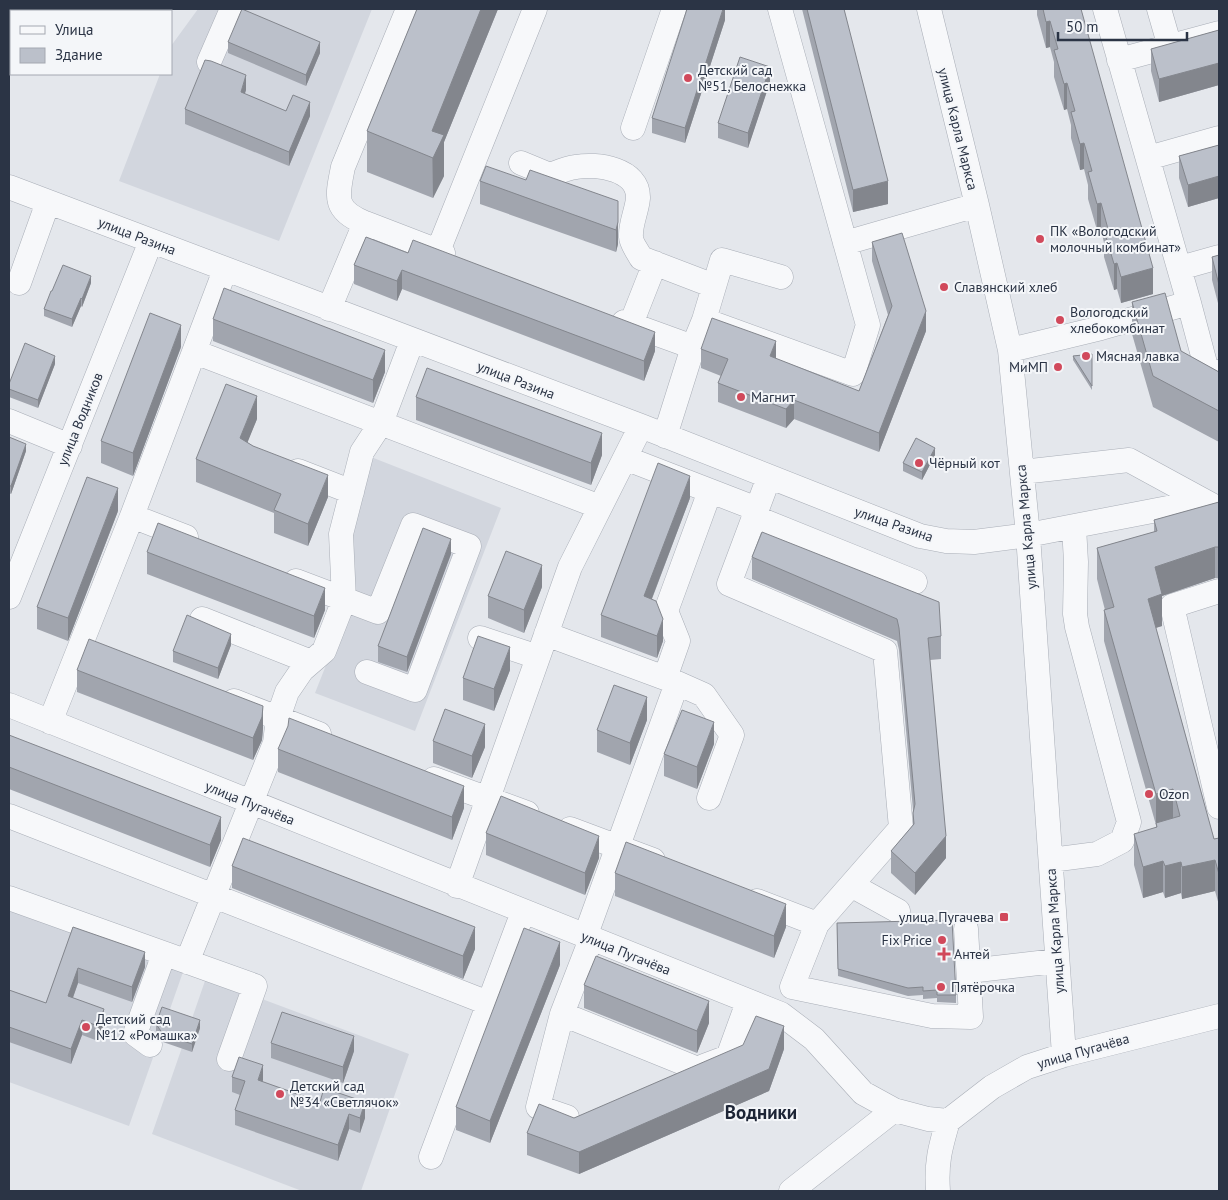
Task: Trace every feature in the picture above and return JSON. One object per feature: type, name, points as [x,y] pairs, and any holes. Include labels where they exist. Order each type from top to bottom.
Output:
[{"type":"street","points":[[209,62],[232,9]]},
{"type":"street","points":[[408,9],[342,167],[338,194],[347,215],[465,261]]},
{"type":"street","points":[[438,251],[535,9]]},
{"type":"street","points":[[633,128],[674,9]]},
{"type":"street","points":[[704,320],[853,374],[868,325],[780,9]]},
{"type":"street","name":"улица Карла Маркса","points":[[929,9],[1010,350],[1028,536],[1064,1055]]},
{"type":"street","points":[[1104,9],[1180,268],[1206,368],[1219,375]]},
{"type":"street","points":[[1159,9],[1170,47]]},
{"type":"street","points":[[1120,60],[1219,33]]},
{"type":"street","points":[[1148,158],[1219,138]]},
{"type":"street","points":[[521,163],[550,175],[575,167],[591,165],[625,174],[634,184],[638,197],[630,238],[641,258],[714,286]]},
{"type":"street","name":"улица Разина","points":[[9,187],[641,426],[920,536],[946,541],[974,542],[1028,536],[1212,505]]},
{"type":"street","points":[[19,283],[48,202]]},
{"type":"street","points":[[845,243],[977,205]]},
{"type":"street","points":[[329,309],[365,223]]},
{"type":"street","name":"улица Водников","points":[[9,597],[151,241]]},
{"type":"street","points":[[1180,268],[1219,257]]},
{"type":"street","points":[[665,436],[722,260],[781,277]]},
{"type":"street","points":[[631,324],[655,263]]},
{"type":"street","points":[[50,722],[92,646],[132,516],[225,270]]},
{"type":"street","points":[[1010,350],[1189,304]]},
{"type":"street","points":[[603,314],[693,348]]},
{"type":"street","points":[[187,962],[275,743],[278,718],[287,692],[302,670],[324,651],[344,600],[341,534],[362,452],[381,423],[412,341]]},
{"type":"street","points":[[195,352],[600,507]]},
{"type":"street","points":[[9,421],[70,446]]},
{"type":"street","points":[[457,886],[570,568],[641,426]]},
{"type":"street","points":[[625,458],[710,491],[755,513],[915,582]]},
{"type":"street","points":[[1022,472],[1129,460],[1212,505]]},
{"type":"street","points":[[275,462],[352,492]]},
{"type":"street","points":[[769,477],[729,584],[886,651],[901,828],[817,924],[781,1014]]},
{"type":"street","points":[[546,634],[665,678],[678,641],[666,611],[710,491]]},
{"type":"street","points":[[132,516],[206,545]]},
{"type":"street","points":[[280,574],[378,612],[413,526],[469,546],[415,690],[367,672]]},
{"type":"street","points":[[1051,860],[1097,854],[1122,841],[1129,822],[1077,627],[1075,614],[1076,562],[1074,527]]},
{"type":"street","points":[[1219,591],[1172,606],[1219,807]]},
{"type":"street","points":[[202,619],[311,662]]},
{"type":"street","points":[[478,637],[538,657]]},
{"type":"street","points":[[584,1117],[576,1120],[538,1107],[562,1014],[618,847],[677,683],[704,695],[732,735],[709,798]]},
{"type":"street","points":[[213,693],[342,743]]},
{"type":"street","name":"улица Пугачёва","points":[[9,705],[457,886],[781,1014],[814,1039],[863,1093],[894,1110],[928,1119],[948,1121],[992,1087],[1027,1067],[1064,1055],[1219,1016]]},
{"type":"street","points":[[415,771],[672,868]]},
{"type":"street","points":[[9,816],[488,1003]]},
{"type":"street","points":[[851,886],[898,910]]},
{"type":"street","points":[[736,892],[817,924]]},
{"type":"street","points":[[9,898],[254,986],[229,1059]]},
{"type":"street","points":[[430,1157],[523,912]]},
{"type":"street","points":[[792,987],[932,1016],[972,1017],[966,929]]},
{"type":"street","points":[[150,1045],[135,1034],[164,954]]},
{"type":"street","points":[[969,971],[1056,961]]},
{"type":"street","points":[[672,1080],[728,1057],[748,1002]]},
{"type":"street","points":[[562,1014],[698,1069]]},
{"type":"street","points":[[791,1191],[894,1110]]},
{"type":"street","points":[[938,1191],[939,1150],[948,1121]]},
{"type":"shaded area","points":[[198,9],[372,9],[279,241],[119,181],[160,75],[172,75],[172,45]]},
{"type":"shaded area","points":[[371,457],[501,508],[415,731],[315,693],[353,597],[350,536]]},
{"type":"shaded area","name":"Детский сад №12 «Ромашка»","points":[[9,907],[183,972],[129,1126],[9,1082]]},
{"type":"shaded area","name":"Детский сад №34 «Светлячок»","points":[[206,978],[409,1054],[361,1191],[302,1191],[152,1134]]},
{"type":"building","points":[[242,9],[320,42],[306,75],[228,42]]},
{"type":"building","points":[[417,9],[481,9],[432,131],[444,135],[433,158],[367,131]]},
{"type":"building","points":[[687,9],[723,9],[685,128],[652,118]]},
{"type":"building","points":[[807,9],[844,9],[888,181],[853,190]]},
{"type":"building","points":[[1043,9],[1081,9],[1153,268],[1121,277],[1117,263],[1114,264],[1104,230],[1108,229],[1101,203],[1097,204],[1088,172],[1092,171],[1084,143],[1080,144],[1071,112],[1075,111],[1067,83],[1064,84],[1054,50],[1058,49],[1050,21],[1046,22]]},
{"type":"building","points":[[1219,30],[1219,63],[1159,79],[1151,49]]},
{"type":"building","points":[[740,57],[770,67],[748,133],[718,123]]},
{"type":"building","points":[[205,60],[246,75],[241,92],[286,111],[293,95],[310,102],[289,152],[185,109]]},
{"type":"building","points":[[1219,145],[1219,176],[1188,185],[1179,156]]},
{"type":"building","points":[[486,166],[526,180],[530,170],[618,201],[616,230],[480,181]]},
{"type":"building","points":[[902,233],[926,311],[879,433],[794,400],[786,409],[718,383],[728,359],[701,349],[712,318],[776,341],[770,356],[859,391],[892,306],[872,242]]},
{"type":"building","points":[[366,237],[408,253],[413,240],[655,332],[644,361],[402,270],[397,281],[354,265]]},
{"type":"building","points":[[1219,255],[1219,285],[1212,257]]},
{"type":"building","points":[[63,265],[91,276],[72,319],[44,309]]},
{"type":"building","points":[[224,288],[385,350],[373,380],[213,319]]},
{"type":"building","points":[[1165,293],[1181,351],[1219,372],[1219,411],[1153,376],[1132,302]]},
{"type":"building","points":[[150,313],[181,325],[133,453],[101,441]]},
{"type":"building","points":[[25,343],[55,356],[38,400],[9,389],[9,384]]},
{"type":"building","points":[[1092,354],[1092,386],[1073,356]]},
{"type":"building","points":[[427,368],[602,433],[591,463],[416,397]]},
{"type":"building","points":[[226,384],[257,396],[240,438],[253,446],[328,475],[308,524],[274,510],[281,494],[196,459]]},
{"type":"building","points":[[9,437],[26,444],[11,486],[9,486]]},
{"type":"building","name":"Чёрный кот","points":[[916,438],[935,448],[922,472],[903,463]]},
{"type":"building","points":[[658,463],[690,476],[644,596],[656,601],[663,619],[657,636],[601,615]]},
{"type":"building","points":[[87,477],[118,488],[68,618],[37,607]]},
{"type":"building","points":[[1219,502],[1219,547],[1155,567],[1162,594],[1148,599],[1214,839],[1219,838],[1219,874],[1215,860],[1182,867],[1181,862],[1165,866],[1163,861],[1143,867],[1134,834],[1157,827],[1156,823],[1180,816],[1173,789],[1156,794],[1104,610],[1114,607],[1097,548],[1157,531],[1154,520]]},
{"type":"building","points":[[158,523],[325,588],[314,616],[147,552]]},
{"type":"building","points":[[423,528],[451,539],[407,657],[378,646]]},
{"type":"building","points":[[762,532],[939,602],[941,636],[928,638],[946,836],[915,873],[891,851],[914,824],[913,813],[915,804],[897,619],[752,557]]},
{"type":"building","points":[[506,551],[542,565],[524,610],[488,596]]},
{"type":"building","points":[[187,615],[231,634],[218,668],[173,651]]},
{"type":"building","points":[[478,636],[510,647],[494,689],[463,678]]},
{"type":"building","points":[[89,639],[263,706],[262,717],[253,738],[77,670]]},
{"type":"building","points":[[614,685],[647,697],[630,743],[597,730]]},
{"type":"building","points":[[445,709],[485,724],[472,756],[433,741]]},
{"type":"building","points":[[682,710],[714,722],[697,767],[664,754]]},
{"type":"building","points":[[289,718],[464,786],[452,817],[278,749],[288,726]]},
{"type":"building","points":[[9,735],[221,817],[210,845],[9,767]]},
{"type":"building","points":[[501,796],[599,836],[585,873],[486,833]]},
{"type":"building","points":[[243,838],[475,927],[463,956],[232,866]]},
{"type":"building","points":[[626,842],[786,904],[774,936],[615,873]]},
{"type":"building","points":[[952,920],[956,995],[937,995],[937,990],[923,991],[923,987],[908,988],[838,969],[837,923]]},
{"type":"building","points":[[73,927],[145,952],[132,987],[78,968],[68,996],[104,1009],[98,1026],[82,1020],[71,1049],[9,1027],[9,990],[46,1003]]},
{"type":"building","points":[[524,928],[560,942],[490,1121],[456,1107]]},
{"type":"building","points":[[596,956],[709,1001],[697,1031],[584,985]]},
{"type":"building","points":[[162,1007],[200,1020],[192,1044],[163,1034],[156,1024]]},
{"type":"building","points":[[282,1012],[354,1036],[343,1067],[271,1043]]},
{"type":"building","points":[[756,1016],[784,1026],[769,1069],[579,1152],[527,1133],[539,1104],[574,1118],[743,1045]]},
{"type":"building","points":[[239,1057],[263,1065],[258,1080],[320,1102],[324,1088],[365,1102],[360,1118],[349,1114],[338,1145],[235,1110],[245,1081],[232,1077]]},
{"type":"place","name":"Детский сад №51, Белоснежка","points":[[688,78]]},
{"type":"place","name":"ПК «Вологодский молочный комбинат»","points":[[1040,239]]},
{"type":"place","name":"Славянский хлеб","points":[[944,287]]},
{"type":"place","name":"Вологодский хлебокомбинат","points":[[1060,320]]},
{"type":"place","name":"Мясная лавка","points":[[1086,356]]},
{"type":"place","name":"МиМП","points":[[1058,367]]},
{"type":"place","name":"Магнит","points":[[741,397]]},
{"type":"place","name":"Чёрный кот","points":[[919,463]]},
{"type":"place","name":"Ozon","points":[[1149,794]]},
{"type":"place","name":"улица Пугачева","points":[[1004,917]]},
{"type":"place","name":"Fix Price","points":[[942,940]]},
{"type":"place","name":"Антей","points":[[944,954]]},
{"type":"place","name":"Пятёрочка","points":[[941,987]]},
{"type":"place","name":"Детский сад №12 «Ромашка»","points":[[86,1027]]},
{"type":"place","name":"Детский сад №34 «Светлячок»","points":[[280,1094]]},
{"type":"district","name":"Водники","points":[[761,1112]]}]
